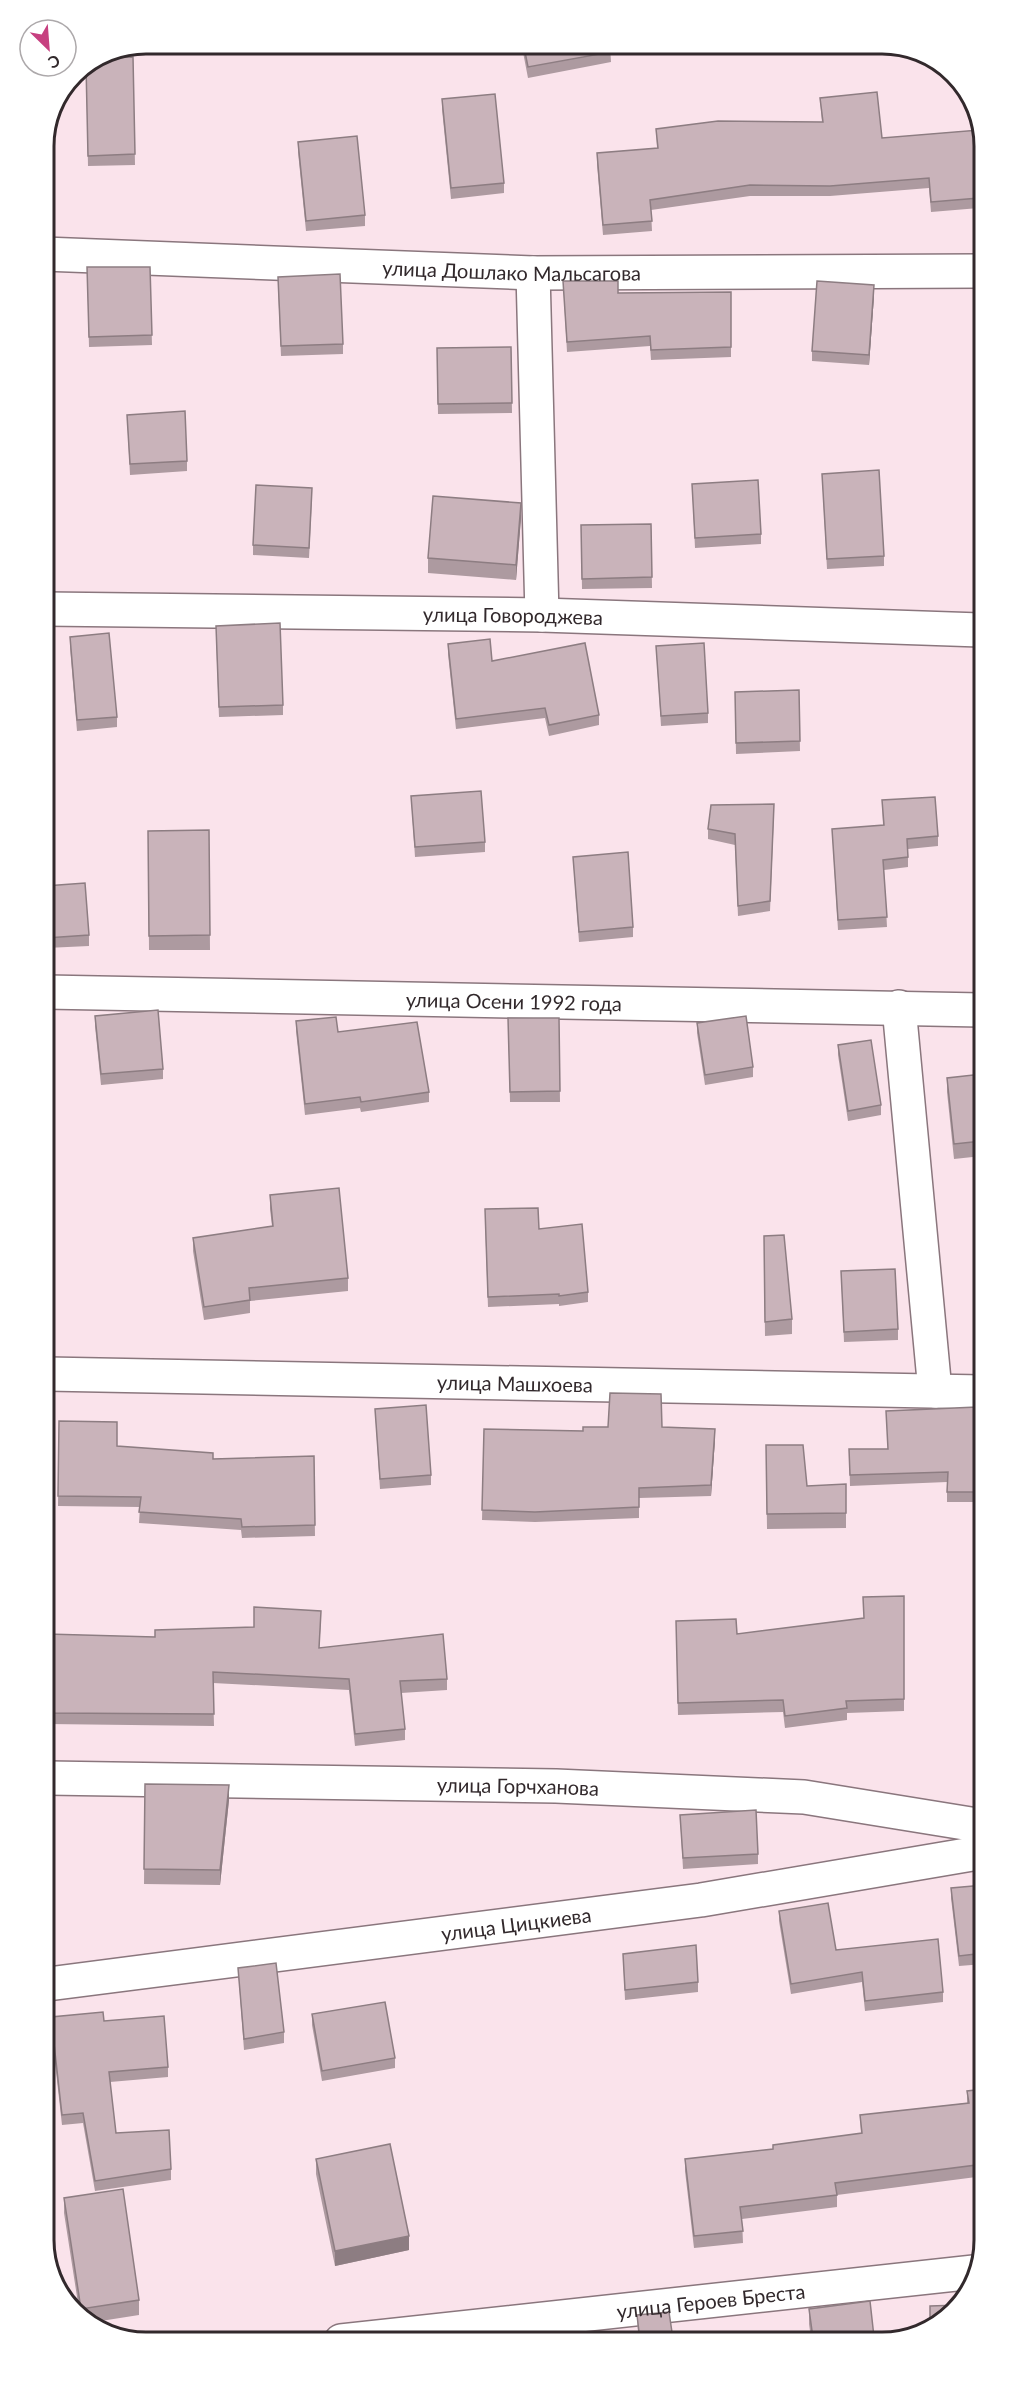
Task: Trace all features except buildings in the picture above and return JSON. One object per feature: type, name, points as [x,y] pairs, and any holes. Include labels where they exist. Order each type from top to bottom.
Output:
[{"type":"street","name":"улица Дошлако Мальсагова","points":[[54,254],[533,273],[974,271]]},
{"type":"street","points":[[533,273],[542,615]]},
{"type":"street","name":"улица Говороджева","points":[[54,609],[542,615],[974,630]]},
{"type":"street","name":"улица Осени 1992 года","points":[[54,992],[974,1010]]},
{"type":"street","points":[[899,1007],[935,1391]]},
{"type":"street","name":"улица Машхоева","points":[[54,1374],[974,1392]]},
{"type":"street","name":"улица Горчханова","points":[[54,1778],[556,1786],[804,1797],[974,1825]]},
{"type":"street","name":"улица Цицкиева","points":[[54,1983],[701,1900],[974,1854]]},
{"type":"street","name":"улица Героев Бреста","points":[[424,2332],[968,2273]]}]
